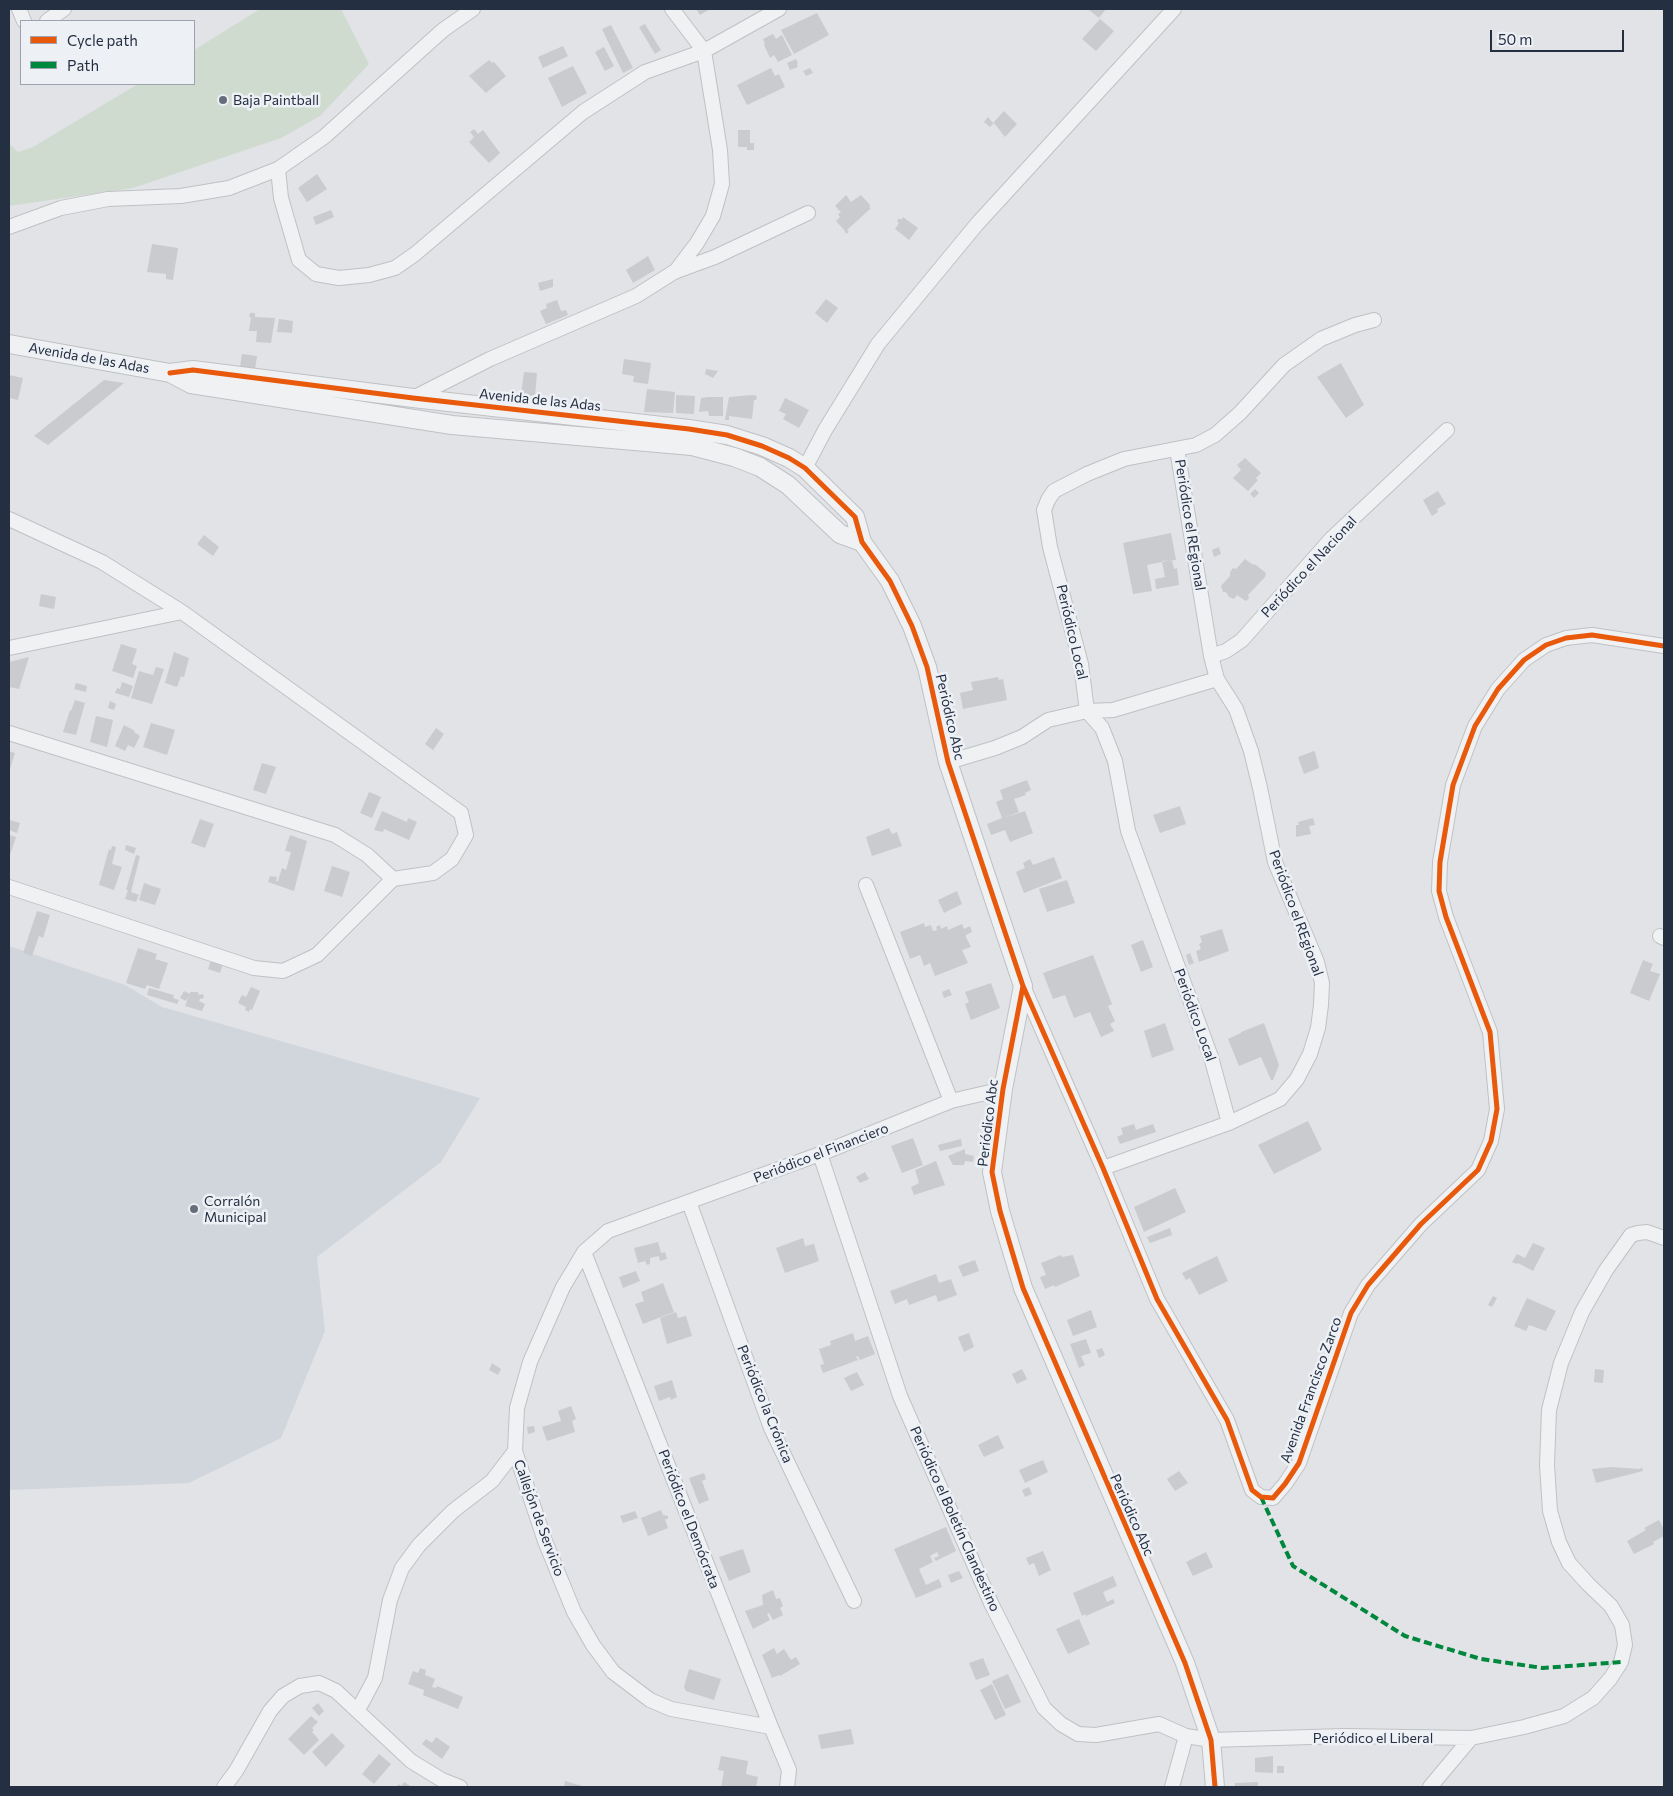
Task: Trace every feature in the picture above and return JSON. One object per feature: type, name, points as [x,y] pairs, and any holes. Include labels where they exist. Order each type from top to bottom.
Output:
[{"type":"street","points":[[48,20],[64,9]]},
{"type":"street","points":[[9,227],[62,208],[108,199],[181,196],[229,188],[278,169],[324,137],[443,30],[472,9]]},
{"type":"street","points":[[672,9],[704,51],[720,150],[722,184],[713,216],[697,243],[674,272]]},
{"type":"street","points":[[278,169],[281,198],[299,260],[316,274],[339,278],[378,273],[395,268],[415,254],[583,112],[645,72],[704,51],[779,9]]},
{"type":"street","points":[[805,468],[825,430],[878,344],[977,224],[1174,9]]},
{"type":"street","points":[[413,398],[490,359],[636,296],[674,272],[715,257],[808,212]]},
{"type":"street","name":"Periódico Local","points":[[1229,1123],[1211,1057],[1128,831],[1116,761],[1102,728],[1087,711],[1081,664],[1044,510],[1054,491],[1124,459],[1196,446],[1215,435],[1240,413],[1284,365],[1321,339],[1355,325],[1374,320]]},
{"type":"street","name":"Avenida de las Adas","points":[[9,344],[170,373],[191,384],[452,425],[701,448],[734,457],[760,467],[788,485],[840,534],[862,542]]},
{"type":"street","name":"Avenida de las Adas","points":[[170,373],[193,370],[413,398],[689,428],[728,435],[762,446],[789,458],[805,468],[855,517],[862,542]]},
{"type":"street","name":"Periódico el Nacional","points":[[1212,656],[1242,640],[1332,538],[1447,430]]},
{"type":"street","name":"Periódico el REgional","points":[[1103,1168],[1229,1123],[1280,1099],[1297,1079],[1310,1054],[1318,1028],[1321,1005],[1322,983],[1317,962],[1275,862],[1251,751],[1236,709],[1217,679],[1177,449]]},
{"type":"street","points":[[9,519],[102,562],[182,612],[462,813],[466,835],[452,859],[433,872],[393,879],[318,955],[283,971],[254,968],[9,887]]},
{"type":"street","name":"Periódico Abc","points":[[862,542],[890,582],[912,626],[927,667],[948,762],[1023,986],[1003,1089],[992,1172],[1000,1211],[1022,1288],[1185,1663],[1211,1740],[1215,1787]]},
{"type":"street","points":[[9,648],[182,612]]},
{"type":"street","name":"Avenida Francisco Zarco","points":[[1103,1168],[1157,1299],[1228,1420],[1252,1490],[1261,1497],[1273,1498],[1299,1463],[1351,1313],[1368,1285],[1421,1224],[1478,1170],[1491,1141],[1497,1109],[1490,1032],[1446,918],[1439,891],[1440,862],[1454,785],[1475,726],[1498,689],[1524,660],[1546,645],[1566,638],[1592,634],[1664,646]]},
{"type":"street","points":[[948,762],[995,748],[1022,737],[1048,720],[1087,711],[1113,710],[1217,679]]},
{"type":"street","points":[[9,733],[335,834],[367,855],[393,879]]},
{"type":"street","points":[[866,885],[951,1101]]},
{"type":"street","points":[[1023,986],[1103,1168]]},
{"type":"street","name":"Periódico Abc","points":[[951,1101],[1003,1089]]},
{"type":"street","name":"Periódico el Financiero","points":[[689,1202],[820,1154],[951,1101]]},
{"type":"street","name":"Periódico el Boletín Clandestino","points":[[820,1154],[900,1396],[991,1603],[1044,1708],[1061,1724],[1078,1734],[1096,1735],[1159,1724],[1186,1736],[1211,1740]]},
{"type":"street","name":"Callejón de Servicio","points":[[689,1202],[608,1231],[584,1252],[563,1287],[530,1362],[516,1408],[516,1451],[545,1541],[574,1612],[593,1645],[613,1672],[650,1700],[671,1709],[771,1727]]},
{"type":"street","name":"Periódico la Crónica","points":[[689,1202],[771,1428],[854,1601]]},
{"type":"street","name":"Periódico el Liberal","points":[[1211,1740],[1344,1736],[1471,1738],[1564,1716],[1593,1698],[1610,1679],[1621,1662],[1625,1645],[1622,1625],[1611,1606],[1568,1563],[1558,1542],[1550,1511],[1546,1465],[1549,1410],[1561,1363],[1578,1320],[1606,1270],[1631,1235],[1647,1232],[1664,1238]]},
{"type":"street","name":"Periódico el Demócrata","points":[[584,1252],[789,1770],[787,1787]]},
{"type":"street","points":[[358,1710],[375,1678],[390,1600],[402,1568],[419,1544],[453,1511],[492,1481],[516,1451]]},
{"type":"street","points":[[224,1787],[236,1771],[270,1711],[283,1696],[300,1686],[319,1683],[336,1691],[411,1761],[442,1780],[460,1787]]},
{"type":"street","points":[[1172,1787],[1186,1736]]},
{"type":"street","points":[[1430,1787],[1471,1738]]},
{"type":"shaded area","name":"Baja Paintball","points":[[260,9],[341,9],[369,64],[320,116],[281,138],[133,188],[9,206],[9,143],[18,152],[33,147],[136,85],[195,85],[195,49]]},
{"type":"shaded area","name":"Corralón Municipal","points":[[9,946],[125,985],[162,1007],[480,1098],[441,1162],[317,1257],[325,1331],[281,1438],[189,1483],[9,1490]]},
{"type":"building","points":[[696,9],[710,9],[700,15]]},
{"type":"building","points":[[1088,9],[1106,9],[1099,18]]},
{"type":"building","points":[[817,13],[829,35],[794,54],[781,30]]},
{"type":"building","points":[[1100,19],[1114,31],[1096,51],[1082,39]]},
{"type":"building","points":[[645,24],[661,50],[655,54],[639,27]]},
{"type":"building","points":[[611,25],[633,68],[623,73],[602,29]]},
{"type":"building","points":[[773,34],[776,39],[782,35],[792,55],[778,62],[774,55],[770,58],[764,45],[763,39]]},
{"type":"building","points":[[563,46],[568,56],[543,68],[538,57]]},
{"type":"building","points":[[604,47],[614,66],[605,71],[595,52]]},
{"type":"building","points":[[796,59],[798,67],[790,70],[787,63]]},
{"type":"building","points":[[489,60],[492,63],[494,62],[506,76],[486,93],[469,76]]},
{"type":"building","points":[[573,66],[587,93],[562,107],[548,78]]},
{"type":"building","points":[[771,68],[775,76],[779,74],[785,87],[747,105],[737,85]]},
{"type":"building","points":[[810,68],[813,73],[806,76],[803,71]]},
{"type":"building","points":[[1004,111],[1017,124],[1005,137],[994,123],[990,127],[984,122],[988,117],[993,123]]},
{"type":"building","points":[[474,129],[478,134],[483,130],[500,153],[489,163],[469,142],[474,137],[470,132]]},
{"type":"building","points":[[738,130],[750,130],[750,143],[754,143],[754,150],[747,150],[747,147],[738,147]]},
{"type":"building","points":[[317,174],[327,189],[307,202],[298,188]]},
{"type":"building","points":[[846,195],[851,202],[861,195],[871,208],[847,230],[849,232],[846,234],[836,221],[840,217],[838,214],[841,212],[835,206]]},
{"type":"building","points":[[331,210],[334,217],[316,225],[313,217]]},
{"type":"building","points":[[903,217],[918,228],[909,240],[895,229],[899,223],[897,221],[899,218],[901,220]]},
{"type":"building","points":[[152,244],[178,248],[173,280],[166,279],[166,274],[147,272]]},
{"type":"building","points":[[648,256],[655,270],[633,283],[626,270]]},
{"type":"building","points":[[553,279],[553,287],[540,291],[538,283]]},
{"type":"building","points":[[826,299],[838,308],[827,323],[815,313]]},
{"type":"building","points":[[557,300],[561,311],[566,310],[568,315],[546,324],[540,311],[547,308],[546,304]]},
{"type":"building","points":[[250,313],[255,313],[255,317],[275,318],[271,343],[256,342],[257,331],[249,331]]},
{"type":"building","points":[[279,319],[293,321],[292,333],[277,332]]},
{"type":"building","points":[[242,354],[257,356],[255,370],[240,367]]},
{"type":"building","points":[[624,359],[651,363],[648,384],[633,382],[634,376],[622,374]]},
{"type":"building","points":[[1341,363],[1364,405],[1346,418],[1317,377]]},
{"type":"building","points":[[706,369],[718,371],[713,378],[705,374]]},
{"type":"building","points":[[524,372],[537,373],[535,396],[521,395]]},
{"type":"building","points":[[9,375],[23,378],[18,400],[9,398]]},
{"type":"building","points":[[104,380],[124,383],[48,445],[34,436]]},
{"type":"building","points":[[647,389],[675,392],[673,413],[644,412]]},
{"type":"building","points":[[676,395],[695,396],[694,414],[676,413]]},
{"type":"building","points":[[757,396],[756,400],[754,400],[752,419],[729,416],[729,420],[725,420],[729,397]]},
{"type":"building","points":[[723,397],[723,416],[709,416],[708,411],[699,412],[701,398]]},
{"type":"building","points":[[785,398],[809,410],[799,428],[783,419],[786,414],[779,411]]},
{"type":"building","points":[[1245,458],[1261,473],[1256,478],[1258,480],[1248,491],[1233,478],[1241,470],[1237,465]]},
{"type":"building","points":[[1255,489],[1259,493],[1254,498],[1250,494]]},
{"type":"building","points":[[1438,491],[1446,504],[1437,509],[1438,512],[1432,516],[1423,500]]},
{"type":"building","points":[[1171,533],[1176,560],[1147,565],[1152,591],[1133,594],[1123,543]]},
{"type":"building","points":[[204,535],[219,547],[213,556],[197,544]]},
{"type":"building","points":[[1219,547],[1221,554],[1214,557],[1212,550]]},
{"type":"building","points":[[1245,559],[1266,573],[1265,577],[1248,595],[1249,598],[1246,601],[1237,595],[1234,599],[1229,597],[1226,592],[1223,592],[1221,586],[1230,576],[1233,568],[1236,569]]},
{"type":"building","points":[[1172,560],[1174,569],[1177,568],[1179,585],[1156,589],[1155,579],[1165,577],[1162,562]]},
{"type":"building","points":[[41,594],[56,597],[54,609],[39,606]]},
{"type":"building","points":[[121,644],[137,649],[132,664],[137,666],[133,678],[112,671]]},
{"type":"building","points":[[174,652],[189,658],[184,677],[181,676],[177,687],[165,683]]},
{"type":"building","points":[[29,657],[19,689],[9,687],[9,662]]},
{"type":"building","points":[[156,667],[164,669],[152,704],[131,698],[139,671],[153,675]]},
{"type":"building","points":[[998,677],[999,680],[1003,679],[1007,700],[963,709],[960,693],[973,690],[971,682]]},
{"type":"building","points":[[122,682],[133,686],[129,697],[115,693],[117,688],[120,689]]},
{"type":"building","points":[[76,683],[87,686],[86,692],[74,689]]},
{"type":"building","points":[[75,700],[85,703],[76,735],[63,732]]},
{"type":"building","points":[[110,701],[116,704],[114,710],[108,708]]},
{"type":"building","points":[[96,716],[113,720],[107,747],[90,742]]},
{"type":"building","points":[[151,723],[175,730],[167,755],[143,747]]},
{"type":"building","points":[[124,725],[140,736],[134,748],[128,745],[125,751],[115,746]]},
{"type":"building","points":[[436,728],[444,734],[433,750],[425,744]]},
{"type":"building","points":[[9,751],[15,753],[9,772]]},
{"type":"building","points":[[1314,751],[1319,768],[1304,774],[1298,757]]},
{"type":"building","points":[[262,763],[276,767],[266,794],[253,790]]},
{"type":"building","points":[[1027,780],[1031,790],[1025,793],[1026,795],[1014,799],[1019,812],[1003,818],[1025,811],[1033,833],[1010,842],[1005,830],[991,835],[987,824],[1002,818],[996,802],[1003,799],[1000,790]]},
{"type":"building","points":[[369,792],[381,797],[372,818],[360,813]]},
{"type":"building","points":[[1180,806],[1186,824],[1160,833],[1153,815]]},
{"type":"building","points":[[382,811],[407,822],[408,818],[417,822],[409,840],[384,829],[383,832],[374,830]]},
{"type":"building","points":[[1313,818],[1315,825],[1309,826],[1311,834],[1296,837],[1296,825],[1299,825],[1298,822]]},
{"type":"building","points":[[200,819],[214,824],[205,848],[191,843]]},
{"type":"building","points":[[10,820],[20,823],[17,833],[9,830]]},
{"type":"building","points":[[889,828],[892,834],[897,832],[902,846],[872,856],[866,837]]},
{"type":"building","points":[[9,835],[16,837],[9,858]]},
{"type":"building","points":[[290,835],[307,841],[294,891],[268,882],[270,876],[277,877],[276,881],[278,881],[282,868],[286,870],[291,852],[285,851]]},
{"type":"building","points":[[126,845],[136,848],[134,854],[125,850]]},
{"type":"building","points":[[112,846],[116,847],[112,864],[122,867],[114,890],[99,885],[109,849],[111,850]]},
{"type":"building","points":[[136,855],[140,856],[131,892],[139,895],[136,902],[125,899]]},
{"type":"building","points":[[1054,857],[1062,878],[1024,893],[1016,872],[1025,868],[1023,863],[1030,859],[1033,865]]},
{"type":"building","points":[[332,866],[350,872],[342,897],[324,891]]},
{"type":"building","points":[[1067,880],[1075,903],[1047,912],[1039,889]]},
{"type":"building","points":[[144,883],[161,889],[155,905],[139,900]]},
{"type":"building","points":[[957,891],[962,904],[944,913],[938,900]]},
{"type":"building","points":[[37,911],[50,915],[43,938],[39,936],[32,956],[23,953]]},
{"type":"building","points":[[924,923],[925,927],[931,925],[933,931],[937,930],[936,927],[940,925],[941,929],[947,926],[948,930],[962,924],[964,929],[970,926],[972,932],[966,935],[966,937],[971,947],[962,950],[968,963],[935,976],[930,963],[924,966],[920,955],[910,959],[900,932]]},
{"type":"building","points":[[1222,929],[1229,951],[1199,962],[1196,951],[1201,949],[1199,944],[1202,942],[1200,936]]},
{"type":"building","points":[[1143,940],[1153,967],[1141,972],[1131,945]]},
{"type":"building","points":[[138,948],[157,954],[155,959],[168,963],[159,989],[147,985],[145,989],[126,983]]},
{"type":"building","points":[[1190,953],[1194,963],[1189,965],[1186,955]]},
{"type":"building","points":[[1093,955],[1112,1004],[1108,1006],[1115,1021],[1110,1024],[1114,1031],[1101,1037],[1090,1012],[1074,1018],[1065,995],[1053,999],[1043,973]]},
{"type":"building","points":[[211,960],[223,964],[220,973],[208,969]]},
{"type":"building","points":[[1643,960],[1653,964],[1650,971],[1660,974],[1649,1001],[1630,993]]},
{"type":"building","points":[[991,983],[1000,1008],[971,1020],[965,1004],[969,1002],[965,992]]},
{"type":"building","points":[[251,987],[260,991],[252,1010],[250,1009],[249,1012],[245,1010],[246,1007],[238,1003],[242,995],[246,997]]},
{"type":"building","points":[[149,988],[174,995],[173,998],[179,1000],[177,1004],[147,995]]},
{"type":"building","points":[[949,989],[952,995],[944,998],[942,992]]},
{"type":"building","points":[[184,991],[190,994],[190,992],[198,992],[199,995],[203,994],[204,998],[199,1001],[205,1004],[202,1011],[185,1006],[189,996],[186,1001],[180,998]]},
{"type":"building","points":[[1165,1023],[1174,1050],[1152,1058],[1144,1031]]},
{"type":"building","points":[[1264,1023],[1279,1065],[1273,1080],[1271,1080],[1261,1057],[1239,1066],[1228,1039]]},
{"type":"building","points":[[1308,1121],[1322,1150],[1274,1174],[1258,1145]]},
{"type":"building","points":[[1134,1124],[1136,1130],[1153,1124],[1156,1132],[1120,1144],[1117,1137],[1123,1134],[1121,1128]]},
{"type":"building","points":[[913,1138],[923,1165],[902,1173],[891,1146]]},
{"type":"building","points":[[961,1139],[962,1146],[940,1151],[938,1145]]},
{"type":"building","points":[[965,1149],[965,1154],[974,1156],[973,1162],[965,1161],[964,1165],[953,1165],[948,1156]]},
{"type":"building","points":[[936,1161],[945,1185],[914,1195],[911,1187],[919,1183],[915,1170]]},
{"type":"building","points":[[865,1172],[869,1179],[860,1183],[856,1177]]},
{"type":"building","points":[[1175,1188],[1186,1212],[1144,1232],[1134,1207]]},
{"type":"building","points":[[1170,1228],[1172,1235],[1150,1243],[1147,1237]]},
{"type":"building","points":[[803,1238],[805,1246],[814,1244],[819,1261],[785,1273],[776,1248]]},
{"type":"building","points":[[658,1242],[661,1253],[665,1252],[667,1259],[660,1261],[659,1256],[650,1258],[650,1264],[647,1265],[645,1261],[638,1263],[634,1248]]},
{"type":"building","points":[[1533,1243],[1545,1248],[1533,1271],[1512,1262],[1517,1254],[1525,1258]]},
{"type":"building","points":[[1061,1255],[1062,1257],[1073,1255],[1080,1276],[1055,1287],[1054,1285],[1045,1289],[1040,1277],[1046,1275],[1041,1263]]},
{"type":"building","points":[[1217,1256],[1228,1281],[1199,1295],[1190,1278],[1186,1280],[1182,1273]]},
{"type":"building","points":[[975,1260],[979,1271],[963,1277],[958,1266]]},
{"type":"building","points":[[636,1271],[640,1281],[623,1288],[619,1277]]},
{"type":"building","points":[[936,1274],[939,1283],[951,1279],[957,1295],[938,1302],[936,1295],[909,1305],[907,1299],[895,1304],[890,1291]]},
{"type":"building","points":[[663,1283],[674,1312],[643,1324],[635,1304],[644,1301],[641,1292]]},
{"type":"building","points":[[1493,1296],[1497,1298],[1492,1307],[1488,1305]]},
{"type":"building","points":[[1527,1298],[1556,1311],[1546,1331],[1529,1325],[1526,1331],[1514,1326]]},
{"type":"building","points":[[1091,1310],[1097,1327],[1073,1336],[1067,1320]]},
{"type":"building","points":[[676,1312],[678,1318],[686,1316],[692,1336],[667,1344],[660,1318]]},
{"type":"building","points":[[853,1333],[855,1341],[868,1336],[875,1354],[860,1360],[858,1356],[856,1357],[858,1360],[823,1373],[820,1365],[824,1364],[819,1349],[831,1345],[830,1341]]},
{"type":"building","points":[[969,1333],[974,1347],[964,1352],[958,1337]]},
{"type":"building","points":[[1086,1339],[1091,1353],[1081,1356],[1085,1365],[1079,1368],[1070,1344]]},
{"type":"building","points":[[1102,1348],[1105,1355],[1099,1358],[1096,1350]]},
{"type":"building","points":[[492,1363],[501,1369],[498,1375],[489,1370]]},
{"type":"building","points":[[1022,1369],[1027,1379],[1017,1384],[1012,1374]]},
{"type":"building","points":[[1595,1369],[1604,1370],[1603,1383],[1594,1382]]},
{"type":"building","points":[[857,1372],[864,1385],[851,1391],[844,1378]]},
{"type":"building","points":[[672,1380],[677,1397],[671,1400],[670,1397],[659,1401],[654,1386]]},
{"type":"building","points":[[571,1406],[576,1419],[572,1421],[575,1432],[547,1441],[542,1427],[561,1421],[558,1411]]},
{"type":"building","points":[[534,1426],[535,1432],[528,1434],[527,1427]]},
{"type":"building","points":[[998,1435],[1004,1448],[984,1457],[978,1445]]},
{"type":"building","points":[[1043,1460],[1048,1472],[1025,1483],[1019,1470]]},
{"type":"building","points":[[1612,1467],[1640,1469],[1642,1467],[1643,1471],[1596,1483],[1592,1469]]},
{"type":"building","points":[[1179,1471],[1188,1483],[1175,1491],[1167,1479]]},
{"type":"building","points":[[704,1473],[706,1479],[702,1481],[709,1500],[699,1504],[689,1478]]},
{"type":"building","points":[[1029,1487],[1032,1494],[1025,1497],[1022,1490]]},
{"type":"building","points":[[661,1510],[663,1515],[668,1516],[668,1519],[665,1519],[668,1528],[648,1536],[641,1518]]},
{"type":"building","points":[[635,1511],[638,1518],[623,1523],[620,1516]]},
{"type":"building","points":[[1659,1520],[1664,1529],[1664,1536],[1653,1542],[1654,1544],[1634,1554],[1627,1541],[1646,1530],[1644,1528]]},
{"type":"building","points":[[946,1527],[956,1551],[936,1561],[934,1558],[939,1556],[937,1552],[930,1556],[933,1562],[919,1569],[926,1585],[939,1579],[942,1587],[916,1598],[894,1549]]},
{"type":"building","points":[[743,1549],[751,1572],[729,1581],[719,1557]]},
{"type":"building","points":[[1043,1551],[1051,1570],[1039,1576],[1034,1563],[1029,1565],[1026,1558]]},
{"type":"building","points":[[1206,1552],[1213,1567],[1193,1576],[1186,1562]]},
{"type":"building","points":[[959,1571],[963,1578],[951,1583],[948,1575]]},
{"type":"building","points":[[1113,1576],[1117,1586],[1103,1592],[1107,1602],[1113,1599],[1115,1603],[1082,1616],[1073,1593]]},
{"type":"building","points":[[773,1590],[776,1599],[780,1598],[783,1606],[780,1608],[783,1615],[773,1620],[769,1613],[767,1614],[770,1620],[753,1629],[745,1611],[763,1605],[762,1595]]},
{"type":"building","points":[[1079,1619],[1090,1644],[1068,1654],[1056,1629]]},
{"type":"building","points":[[774,1648],[777,1654],[784,1649],[791,1660],[796,1657],[800,1664],[780,1676],[772,1678],[762,1655]]},
{"type":"building","points":[[983,1658],[990,1675],[976,1680],[969,1663]]},
{"type":"building","points":[[420,1668],[426,1670],[425,1675],[435,1679],[432,1687],[436,1688],[437,1686],[463,1697],[458,1709],[423,1695],[424,1690],[408,1684],[413,1671],[418,1673]]},
{"type":"building","points":[[689,1669],[721,1679],[714,1700],[686,1691],[684,1687]]},
{"type":"building","points":[[1008,1674],[1021,1702],[1005,1709],[992,1681]]},
{"type":"building","points":[[992,1684],[1006,1715],[995,1720],[980,1690]]},
{"type":"building","points":[[318,1703],[324,1711],[319,1716],[312,1708]]},
{"type":"building","points":[[311,1716],[318,1722],[312,1728],[314,1730],[312,1732],[319,1740],[304,1755],[288,1739]]},
{"type":"building","points":[[851,1729],[854,1744],[821,1749],[818,1735]]},
{"type":"building","points":[[332,1733],[345,1746],[326,1767],[312,1752]]},
{"type":"building","points":[[436,1737],[450,1747],[442,1759],[422,1744],[426,1739],[432,1743]]},
{"type":"building","points":[[379,1754],[391,1764],[374,1784],[362,1774]]},
{"type":"building","points":[[721,1756],[748,1761],[746,1774],[758,1777],[756,1787],[721,1787],[724,1771],[718,1770]]},
{"type":"building","points":[[1273,1756],[1273,1773],[1255,1772],[1255,1758]]},
{"type":"building","points":[[1277,1766],[1284,1766],[1284,1773],[1277,1773]]},
{"type":"building","points":[[565,1781],[586,1787],[564,1787]]},
{"type":"building","points":[[404,1782],[412,1787],[396,1787],[399,1784],[401,1786]]},
{"type":"building","points":[[1258,1782],[1258,1787],[1235,1787],[1235,1783]]},
{"type":"marked path","points":[[1261,1497],[1293,1566],[1405,1636],[1481,1659],[1543,1668],[1621,1662]]},
{"type":"cycle path","points":[[170,373],[193,370],[727,435],[762,446],[789,458],[805,468],[855,517],[862,542],[890,581],[912,626],[927,667],[948,762],[1023,986],[1003,1089],[992,1172],[1000,1211],[1023,1288],[1185,1663],[1211,1740],[1215,1787]]},
{"type":"cycle path","points":[[1023,986],[1103,1168],[1157,1299],[1227,1420],[1252,1490],[1261,1497],[1273,1498],[1299,1463],[1351,1313],[1368,1285],[1421,1224],[1478,1170],[1491,1141],[1497,1109],[1490,1032],[1446,917],[1439,891],[1440,862],[1453,785],[1475,726],[1498,689],[1524,660],[1546,645],[1566,638],[1592,635],[1664,646]]},
{"type":"place","name":"Baja Paintball","points":[[223,100]]},
{"type":"place","name":"Corralón Municipal","points":[[194,1209]]}]
